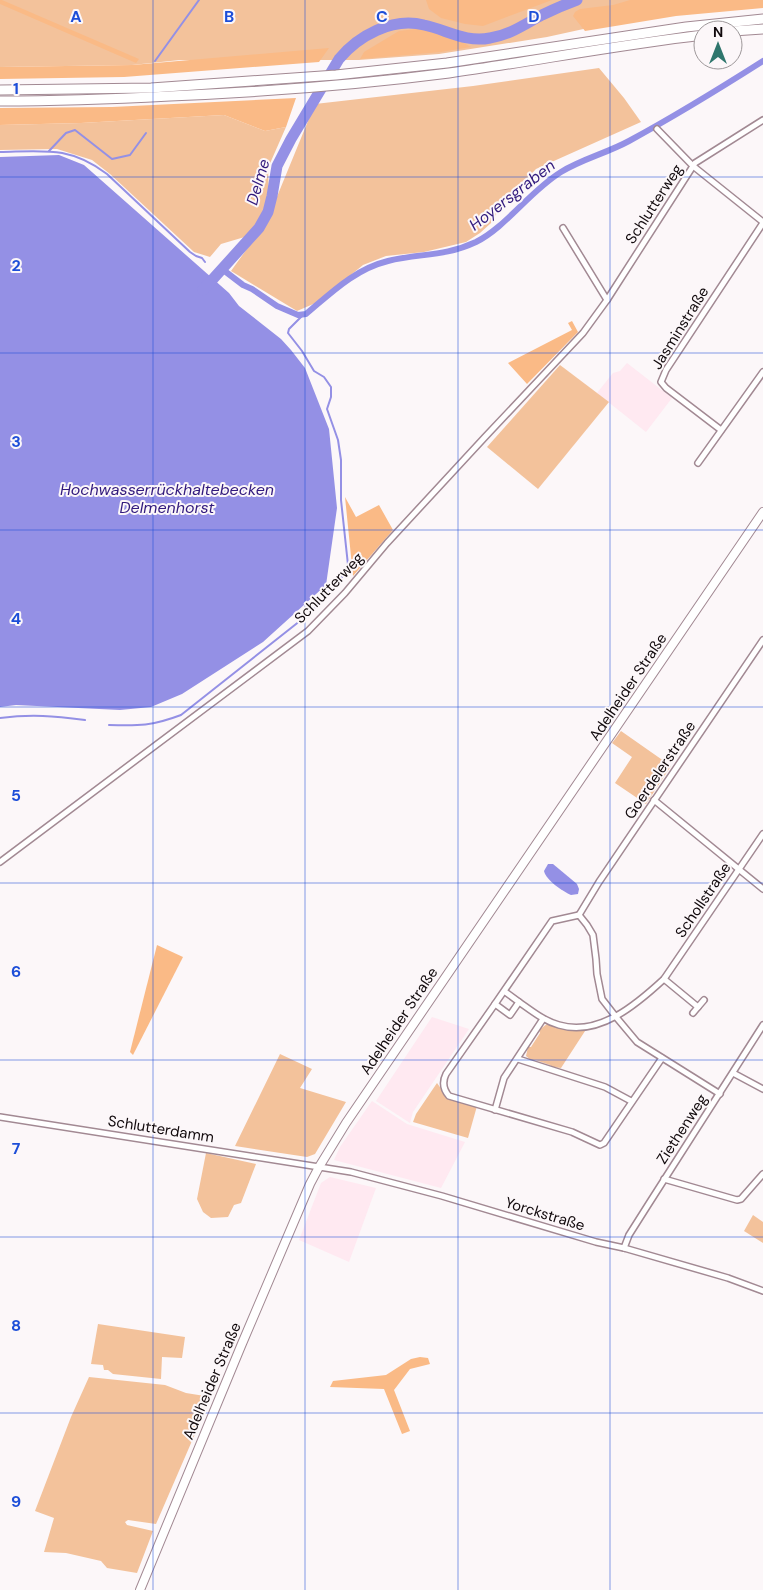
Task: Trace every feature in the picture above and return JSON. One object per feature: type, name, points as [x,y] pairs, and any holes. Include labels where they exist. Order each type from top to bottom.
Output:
[{"type":"highway","points":[[0,90],[151,88],[319,77],[447,63],[686,27],[763,19]]},
{"type":"highway","points":[[743,31],[763,29]]},
{"type":"highway","points":[[0,101],[160,97],[329,86],[449,73],[693,36]]},
{"type":"main road","name":"Adelheider Straße","points":[[140,1590],[241,1346],[319,1166],[346,1123],[763,512]]},
{"type":"street","name":"Schlutterweg","points":[[0,862],[308,631],[583,333],[607,300],[695,163],[763,120]]},
{"type":"street","points":[[657,128],[693,166],[761,221]]},
{"type":"street","points":[[761,221],[762,213]]},
{"type":"street","name":"Jasminstraße","points":[[720,430],[661,382],[666,370],[761,221]]},
{"type":"street","points":[[563,228],[607,300]]},
{"type":"street","points":[[698,463],[763,372]]},
{"type":"street","name":"Goerdelerstraße","points":[[579,915],[599,882],[763,640]]},
{"type":"street","points":[[654,800],[763,889]]},
{"type":"street","name":"Schollstraße","points":[[504,991],[543,1019],[560,1026],[572,1028],[589,1027],[616,1017],[645,997],[664,979],[763,834]]},
{"type":"street","points":[[662,1058],[604,1143],[600,1145],[572,1132],[449,1096],[443,1083],[446,1074],[552,921],[579,915],[593,935],[602,999],[616,1017],[636,1042],[662,1058],[720,1094]]},
{"type":"street","points":[[664,979],[698,1007]]},
{"type":"street","points":[[693,1013],[704,1000]]},
{"type":"street","points":[[495,1004],[510,1015],[519,1002]]},
{"type":"street","points":[[495,1110],[504,1078],[543,1019]]},
{"type":"street","name":"Ziethenweg","points":[[624,1248],[629,1235],[763,1025]]},
{"type":"street","points":[[518,1059],[605,1086],[631,1101]]},
{"type":"street","points":[[733,1073],[763,1089]]},
{"type":"street","name":"Schlutterdamm","points":[[0,1117],[319,1166]]},
{"type":"street","name":"Yorckstraße","points":[[319,1166],[383,1180],[536,1223],[596,1242],[624,1248],[728,1278],[763,1291]]},
{"type":"street","points":[[664,1179],[737,1200],[742,1199],[763,1174]]},
{"type":"shaded area","points":[[0,0],[763,0],[763,6],[620,21],[547,37],[439,54],[359,60],[180,60],[132,65],[0,67]]},
{"type":"shaded area","points":[[0,0],[139,59],[136,63],[0,4]]},
{"type":"shaded area","points":[[426,0],[552,0],[483,26],[441,18],[429,9]]},
{"type":"shaded area","points":[[630,0],[763,0],[763,8],[676,16],[585,31],[573,16],[580,9],[613,5]]},
{"type":"shaded area","points":[[424,28],[448,35],[471,47],[441,52],[360,59],[364,52],[399,31]]},
{"type":"shaded area","points":[[329,48],[319,62],[124,77],[0,79],[0,67],[132,65]]},
{"type":"shaded area","points":[[599,68],[641,122],[536,169],[501,206],[491,223],[466,242],[424,252],[386,256],[363,265],[318,302],[297,311],[231,271],[267,221],[315,104],[473,86]]},
{"type":"shaded area","points":[[296,98],[286,127],[265,131],[224,115],[81,123],[0,125],[0,108],[112,107]]},
{"type":"shaded area","points":[[224,115],[265,131],[286,127],[268,168],[269,195],[260,219],[248,236],[221,244],[210,257],[194,252],[110,174],[92,160],[57,149],[0,150],[0,125],[81,123]]},
{"type":"shaded area","points":[[572,321],[578,332],[527,384],[508,363],[572,330],[568,323]]},
{"type":"shaded area","points":[[627,363],[672,398],[646,432],[597,393],[613,373],[620,371]]},
{"type":"shaded area","points":[[560,365],[609,402],[538,489],[487,447]]},
{"type":"shaded area","points":[[345,497],[356,517],[379,505],[393,530],[353,576]]},
{"type":"shaded area","points":[[621,731],[671,766],[646,804],[615,783],[632,757],[612,743]]},
{"type":"shaded area","points":[[157,945],[183,957],[133,1055],[130,1052]]},
{"type":"shaded area","points":[[432,1017],[469,1029],[413,1112],[410,1123],[376,1101]]},
{"type":"shaded area","points":[[547,1024],[562,1029],[579,1031],[580,1029],[587,1028],[561,1068],[552,1067],[535,1060],[532,1061],[526,1056],[528,1047],[531,1047],[540,1033],[539,1030]]},
{"type":"shaded area","points":[[280,1054],[312,1069],[300,1088],[346,1102],[315,1154],[307,1157],[235,1146]]},
{"type":"shaded area","points":[[437,1083],[447,1097],[477,1106],[468,1138],[413,1122],[416,1114]]},
{"type":"shaded area","points":[[372,1101],[407,1124],[465,1142],[441,1188],[334,1160],[340,1147]]},
{"type":"shaded area","points":[[206,1153],[256,1164],[241,1203],[234,1205],[228,1217],[211,1218],[203,1212],[197,1199]]},
{"type":"shaded area","points":[[330,1177],[376,1188],[349,1262],[299,1240],[321,1183]]},
{"type":"shaded area","points":[[753,1215],[763,1222],[763,1243],[744,1231]]},
{"type":"shaded area","points":[[98,1324],[185,1337],[182,1358],[162,1357],[161,1379],[113,1374],[108,1370],[104,1370],[103,1365],[91,1364]]},
{"type":"shaded area","points":[[428,1358],[430,1364],[410,1369],[394,1390],[410,1431],[402,1434],[384,1389],[330,1387],[333,1381],[386,1375],[411,1359]]},
{"type":"shaded area","points":[[89,1377],[165,1385],[186,1393],[211,1397],[156,1524],[128,1520],[125,1522],[127,1525],[153,1531],[137,1573],[107,1568],[101,1561],[66,1553],[44,1552],[54,1518],[35,1511],[71,1417]]},
{"type":"water","name":"Hochwasserrückhaltebecken Delmenhorst","points":[[59,155],[84,165],[229,293],[239,306],[281,339],[305,368],[329,429],[337,508],[326,585],[263,642],[182,694],[151,707],[120,710],[16,705],[0,707],[0,157]]},
{"type":"water","points":[[548,864],[553,864],[577,884],[578,894],[571,895],[551,881],[544,871]]},
{"type":"waterway","points":[[155,61],[199,0]]},
{"type":"waterway","name":"Delme","points":[[203,290],[259,228],[268,212],[277,166],[291,139],[339,59],[356,43],[377,30],[388,26],[412,23],[473,39],[497,37],[577,0]]},
{"type":"waterway","name":"Hoyersgraben","points":[[222,269],[243,285],[277,306],[298,315],[306,314],[334,290],[354,276],[376,265],[388,261],[453,250],[476,242],[498,227],[539,189],[561,172],[577,163],[629,141],[763,61]]},
{"type":"waterway","points":[[49,151],[66,133],[75,130],[112,159],[130,155],[146,133]]},
{"type":"waterway","points":[[0,152],[56,152],[68,154],[94,165],[107,174],[190,252],[202,258],[205,262]]},
{"type":"waterway","points":[[303,315],[289,329],[288,333],[314,371],[324,377],[331,387],[331,397],[327,409],[338,440],[341,460],[341,500],[348,565],[347,571],[340,579]]},
{"type":"waterway","points":[[109,725],[145,724],[181,715],[310,613],[334,586]]},
{"type":"waterway","points":[[0,718],[43,716],[85,720]]}]
